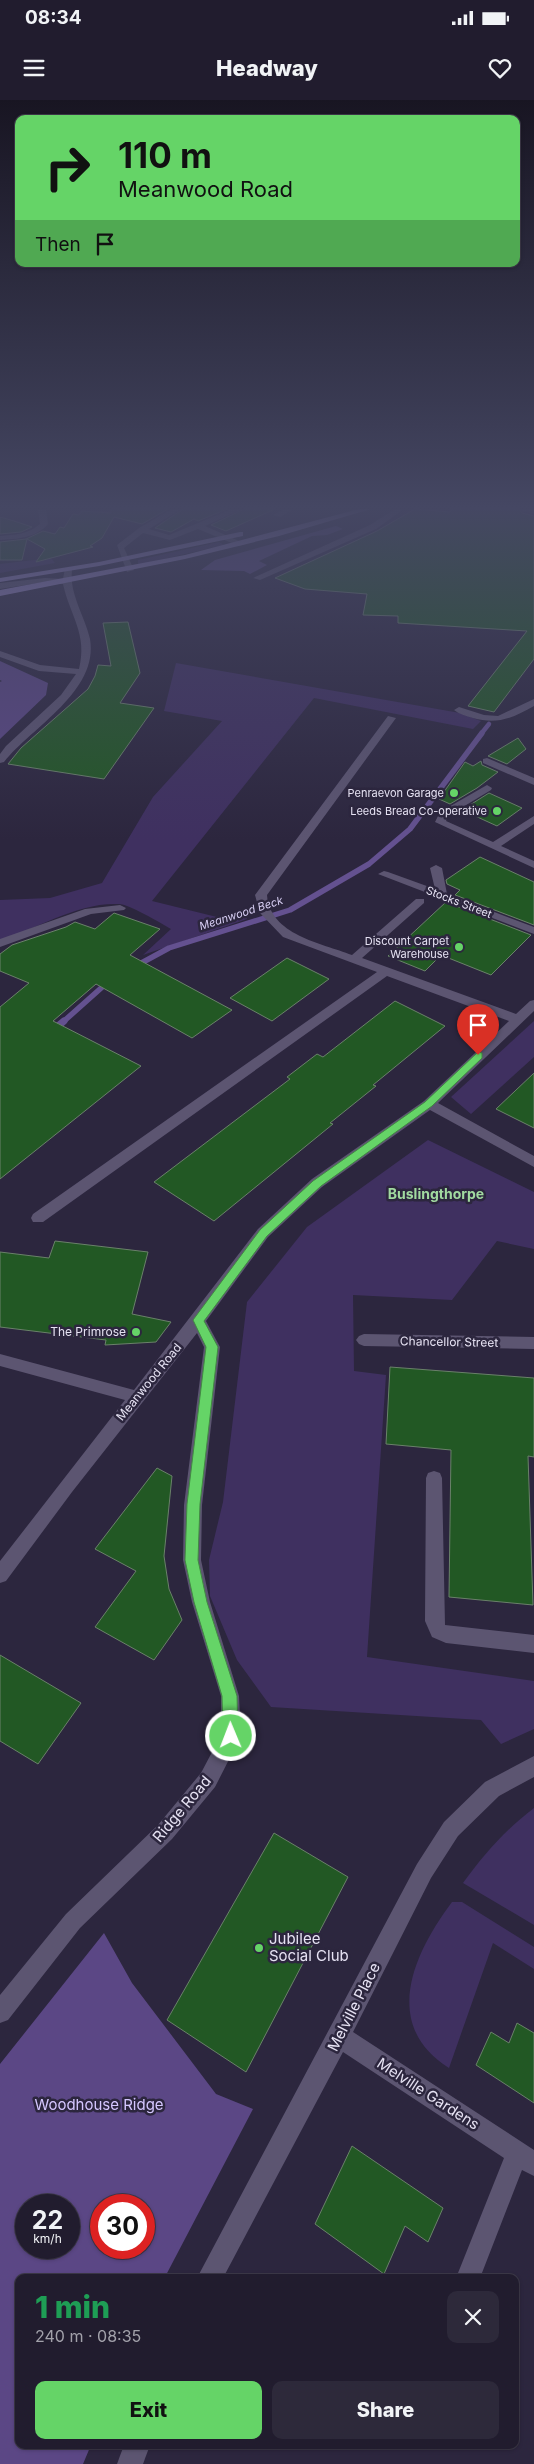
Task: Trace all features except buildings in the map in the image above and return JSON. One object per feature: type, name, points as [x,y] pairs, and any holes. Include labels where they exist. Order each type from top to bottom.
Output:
[{"type":"street","points":[[0,760],[9,747],[73,687],[82,672],[87,655],[80,619]]},
{"type":"street","points":[[0,654],[39,668],[82,672]]},
{"type":"street","points":[[459,710],[483,719],[503,720],[534,702]]},
{"type":"street","points":[[391,718],[261,895],[261,907],[274,924],[287,934],[385,972],[516,1019]]},
{"type":"street","points":[[487,761],[534,782]]},
{"type":"street","points":[[487,788],[444,814],[440,822],[534,865]]},
{"type":"street","points":[[494,846],[534,819]]},
{"type":"street","points":[[436,868],[442,896]]},
{"type":"street","name":"Stocks Street","points":[[384,874],[534,931]]},
{"type":"street","points":[[354,960],[420,901]]},
{"type":"street","points":[[0,943],[89,911],[120,908]]},
{"type":"street","points":[[38,1218],[385,972]]},
{"type":"street","name":"Meanwood Road","points":[[0,1575],[270,1227],[317,1183],[347,1160],[429,1104],[516,1019],[534,1004]]},
{"type":"street","points":[[429,1104],[534,1162]]},
{"type":"street","name":"Ridge Road","points":[[0,2012],[73,1921],[165,1832],[208,1780],[231,1736],[230,1696],[200,1602],[192,1560],[193,1504],[212,1347],[198,1320]]},
{"type":"street","name":"Chancellor Street","points":[[364,1340],[534,1343]]},
{"type":"street","points":[[0,1360],[137,1397]]},
{"type":"street","points":[[434,1478],[434,1621],[438,1631],[446,1635],[534,1644]]},
{"type":"street","name":"Melville Place","points":[[211,2274],[339,2036],[424,1871],[451,1829],[492,1789],[534,1766]]},
{"type":"street","name":"Melville Gardens","points":[[339,2036],[525,2158],[470,2274]]},
{"type":"street","points":[[130,2464],[136,2449]]},
{"type":"shaded area","points":[[176,663],[460,713],[481,721],[473,729],[314,698],[152,901],[221,918],[243,911],[247,919],[143,955],[171,929],[137,910],[119,904],[88,907],[0,940],[0,900],[50,898],[102,883],[153,797],[222,721],[164,711]]},
{"type":"shaded area","points":[[534,1021],[534,1057],[471,1114],[451,1097]]},
{"type":"shaded area","points":[[428,1140],[534,1192],[534,1249],[497,1241],[452,1300],[353,1295],[354,1371],[386,1375],[367,1657],[534,1681],[534,1729],[501,1744],[481,1720],[271,1707],[237,1660],[210,1596],[209,1560],[223,1502],[247,1302],[307,1227]]},
{"type":"shaded area","points":[[534,1808],[534,1925],[463,1883],[496,1843]]},
{"type":"shaded area","points":[[452,1902],[462,1902],[534,1947],[534,1969],[493,1943],[449,2068],[428,2051],[415,2031],[410,2010],[410,1988],[416,1966],[426,1944]]},
{"type":"green space","points":[[0,661],[48,683],[46,695],[0,739],[0,682],[2,681],[0,680]]},
{"type":"green space","name":"Woodhouse Ridge","points":[[104,1933],[132,1983],[216,2094],[253,2109],[167,2274],[15,2274],[15,2449],[89,2449],[83,2464],[0,2464],[0,2064]]},
{"type":"waterway","name":"Meanwood Beck","points":[[481,734],[489,724]]},
{"type":"waterway","name":"Meanwood Beck","points":[[134,967],[169,948],[290,910],[369,864],[410,829],[482,733]]},
{"type":"waterway","name":"Meanwood Beck","points":[[63,1022],[109,981]]},
{"type":"waterway","name":"Meanwood Beck","points":[[52,1031],[64,1021]]},
{"type":"place","name":"Penraevon Garage","points":[[454,793]]},
{"type":"place","name":"Leeds Bread Co-operative","points":[[497,811]]},
{"type":"place","name":"Discount Carpet Warehouse","points":[[459,947]]},
{"type":"place","name":"The Primrose","points":[[136,1332]]},
{"type":"place","name":"Jubilee Social Club","points":[[259,1948]]},
{"type":"district","name":"Buslingthorpe","points":[[436,1194]]},
{"type":"route","points":[[231,1736],[230,1696],[200,1602],[192,1560],[193,1504],[212,1347],[198,1320],[264,1233],[317,1183],[347,1160],[429,1104],[478,1055]]}]
